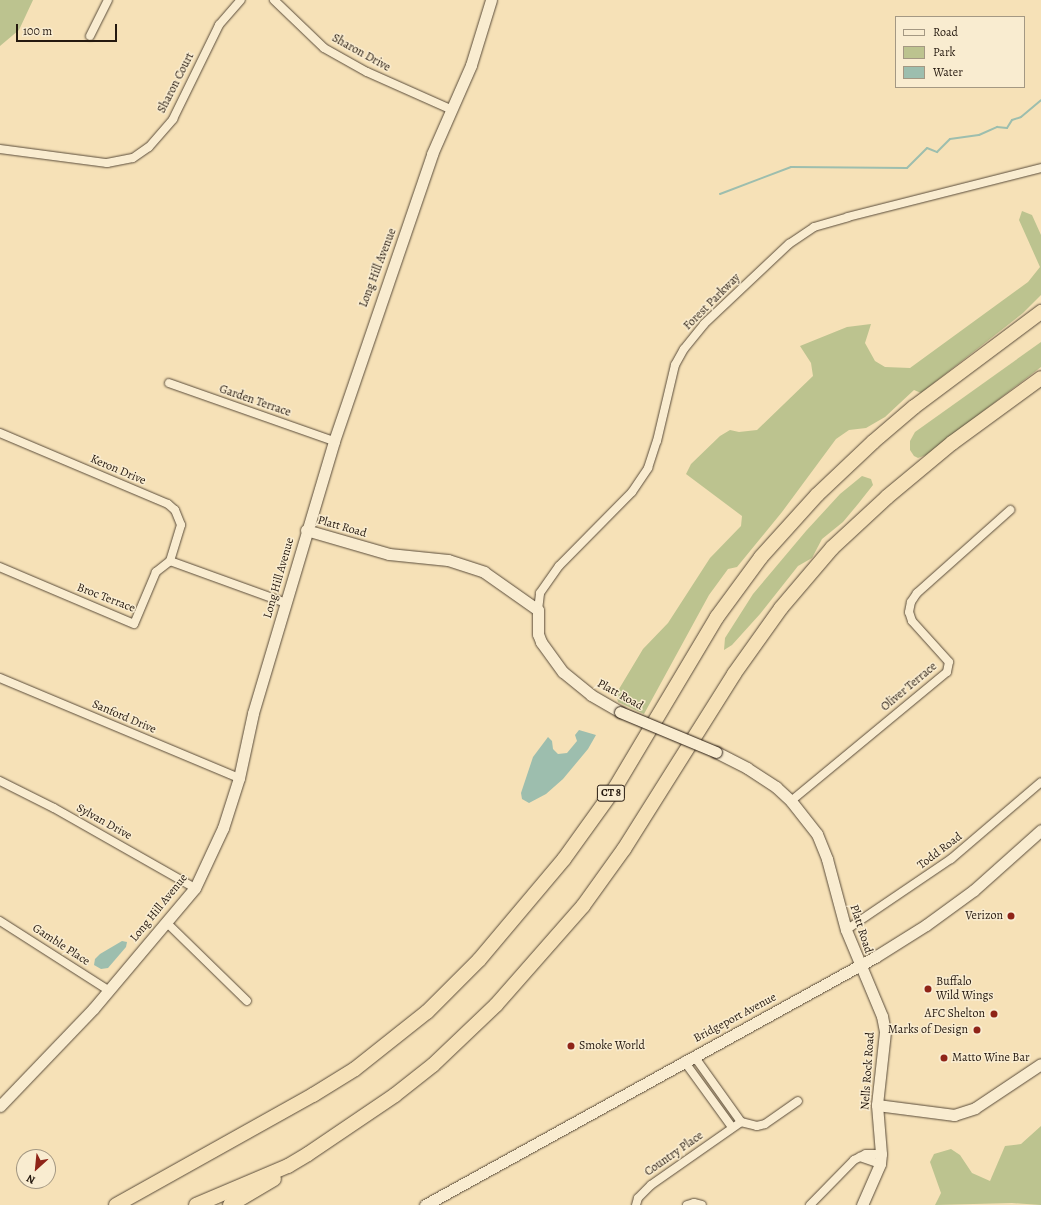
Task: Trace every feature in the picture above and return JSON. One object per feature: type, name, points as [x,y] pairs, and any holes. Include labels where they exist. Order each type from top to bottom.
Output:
[{"type":"highway","name":"CT 8","points":[[116,1205],[313,1095],[355,1069],[427,1012],[479,960],[569,852],[615,788],[717,617],[761,557],[816,495],[914,406],[1041,312]]},
{"type":"highway","points":[[230,1205],[272,1181],[288,1166],[395,1095],[433,1065],[496,1005],[583,906],[624,849],[734,674],[781,608],[832,548],[887,497],[952,443],[1041,378]]},
{"type":"highway","points":[[196,1205],[288,1166]]},
{"type":"street","points":[[90,36],[108,0]]},
{"type":"street","name":"Sharon Court","points":[[0,149],[107,163],[133,158],[149,147],[173,119],[219,25],[241,0]]},
{"type":"street","name":"Sharon Drive","points":[[274,0],[324,48],[367,72],[450,110]]},
{"type":"street","name":"Long Hill Avenue","points":[[0,1106],[60,1045],[195,888],[224,828],[239,778],[253,712],[286,603],[306,530],[334,441],[377,309],[450,110],[471,65],[491,0]]},
{"type":"street","name":"Forest Parkway","points":[[538,610],[540,593],[555,572],[632,492],[648,468],[658,441],[675,365],[684,349],[704,324],[789,244],[814,227],[1041,168]]},
{"type":"street","name":"Garden Terrace","points":[[169,383],[334,441]]},
{"type":"street","name":"Keron Drive","points":[[0,433],[153,498],[175,510],[181,525],[170,561]]},
{"type":"street","name":"Oliver Terrace","points":[[791,801],[947,672],[949,662],[912,621],[909,612],[911,602],[917,593],[1010,510]]},
{"type":"street","name":"Platt Road","points":[[306,530],[389,554],[448,560],[467,565],[484,572],[538,610],[538,634],[551,659],[588,692],[620,712],[716,752],[748,768],[791,801],[816,834],[826,859],[846,930],[860,965]]},
{"type":"street","points":[[170,561],[286,603]]},
{"type":"street","name":"Broc Terrace","points":[[0,567],[134,624],[156,572],[170,561]]},
{"type":"street","name":"Sanford Drive","points":[[0,678],[239,778]]},
{"type":"street","name":"Sylvan Drive","points":[[0,781],[54,808],[195,888]]},
{"type":"street","name":"Todd Road","points":[[846,930],[951,859],[1041,782]]},
{"type":"street","name":"Bridgeport Avenue","points":[[425,1205],[860,965],[926,925],[968,894],[1041,830]]},
{"type":"street","name":"Gamble Place","points":[[0,921],[108,990]]},
{"type":"street","points":[[166,922],[247,1002]]},
{"type":"street","name":"Nells Rock Road","points":[[860,965],[876,1000],[885,1032],[877,1105],[880,1159],[862,1205]]},
{"type":"street","points":[[694,1056],[741,1122],[757,1126],[765,1124],[798,1101]]},
{"type":"street","points":[[684,1061],[732,1127]]},
{"type":"street","points":[[877,1105],[954,1115],[975,1108],[1041,1064]]},
{"type":"street","name":"Country Place","points":[[636,1205],[643,1192],[741,1122]]},
{"type":"street","points":[[810,1205],[854,1160],[866,1154],[880,1159]]},
{"type":"street","points":[[687,1205],[694,1203],[702,1205]]},
{"type":"green space","points":[[0,0],[33,0],[19,30],[0,46]]},
{"type":"green space","points":[[1022,211],[1032,215],[1041,235],[1041,295],[1023,313],[921,393],[914,390],[885,417],[866,428],[849,430],[836,439],[782,512],[737,567],[728,569],[709,595],[644,714],[618,702],[616,694],[643,649],[668,623],[710,558],[741,526],[742,516],[686,474],[691,464],[720,436],[730,430],[739,432],[757,430],[813,376],[811,363],[800,346],[847,327],[871,324],[865,343],[875,361],[885,367],[910,368],[1028,282],[1040,267],[1019,220]]},
{"type":"green space","points":[[1041,342],[1041,367],[926,455],[918,458],[914,456],[910,450],[910,441],[915,432]]},
{"type":"green space","points":[[862,476],[871,479],[873,485],[858,504],[843,522],[822,539],[812,558],[798,566],[760,614],[732,645],[724,650],[725,638],[753,594],[806,531],[840,494]]},
{"type":"green space","points":[[1041,1126],[1041,1205],[1012,1203],[935,1205],[941,1193],[930,1162],[934,1154],[951,1149],[960,1155],[972,1173],[990,1181],[1005,1146],[1021,1144]]},
{"type":"water","points":[[579,730],[596,735],[588,749],[563,779],[546,794],[529,803],[522,799],[521,793],[533,757],[548,737],[552,741],[553,749],[558,754],[567,753],[577,741],[575,735]]},
{"type":"water","points":[[122,941],[127,942],[126,947],[108,968],[101,969],[94,965],[95,959],[100,954]]},
{"type":"waterway","points":[[720,194],[791,167],[907,168],[927,148],[937,152],[950,139],[979,135],[997,127],[1007,128],[1012,120],[1021,117],[1041,100]]},
{"type":"place","name":"Verizon","points":[[1011,916]]},
{"type":"place","name":"Buffalo Wild Wings","points":[[928,989]]},
{"type":"place","name":"AFC Shelton","points":[[994,1014]]},
{"type":"place","name":"Marks of Design","points":[[977,1030]]},
{"type":"place","name":"Smoke World","points":[[571,1046]]},
{"type":"place","name":"Matto Wine Bar","points":[[944,1058]]}]
